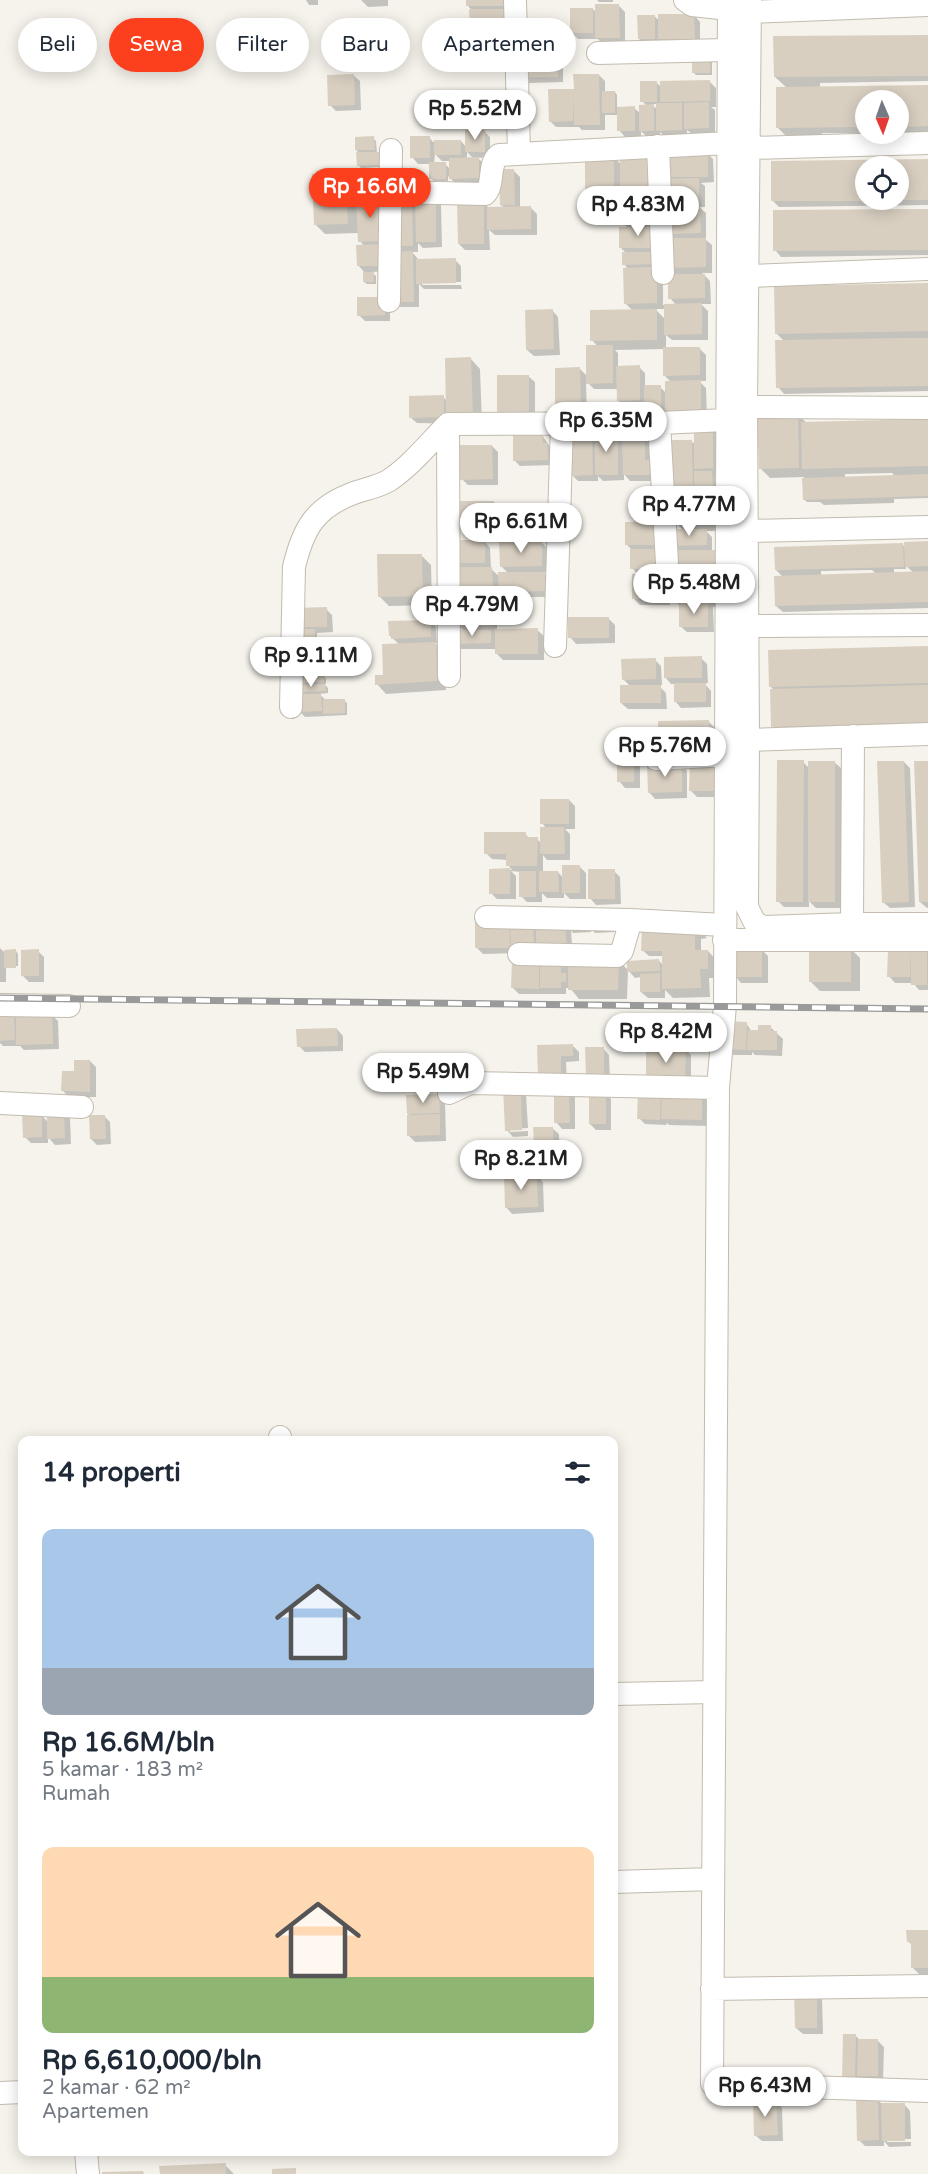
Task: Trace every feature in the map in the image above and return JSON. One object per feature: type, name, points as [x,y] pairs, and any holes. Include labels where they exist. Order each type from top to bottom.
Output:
[{"type":"street","points":[[515,0],[519,153]]},
{"type":"street","points":[[685,0],[692,5],[928,5]]},
{"type":"street","points":[[739,5],[727,50],[727,755],[725,1005],[718,1088],[712,2084],[928,2091]]},
{"type":"street","points":[[739,5],[750,148],[746,407],[747,906],[755,923],[764,927],[928,924]]},
{"type":"street","points":[[598,53],[727,50]]},
{"type":"street","points":[[390,192],[485,194],[489,190],[492,165],[496,157],[519,153],[728,143]]},
{"type":"street","points":[[750,148],[928,143]]},
{"type":"street","points":[[658,146],[663,273]]},
{"type":"street","points":[[388,301],[392,150]]},
{"type":"street","points":[[748,276],[928,269]]},
{"type":"street","points":[[746,407],[928,408]]},
{"type":"street","points":[[291,707],[294,567],[298,548],[308,526],[316,514],[329,504],[375,487],[404,469],[448,424],[658,423],[727,420]]},
{"type":"street","points":[[658,423],[667,563]]},
{"type":"street","points":[[448,424],[449,676]]},
{"type":"street","points":[[555,646],[562,424]]},
{"type":"street","points":[[747,531],[928,527]]},
{"type":"street","points":[[747,626],[928,625]]},
{"type":"street","points":[[748,740],[928,734]]},
{"type":"street","points":[[852,924],[853,736]]},
{"type":"street","points":[[656,759],[727,755]]},
{"type":"street","points":[[486,917],[631,920],[724,933],[928,940]]},
{"type":"street","points":[[519,954],[617,956],[622,951],[631,920]]},
{"type":"street","points":[[0,1005],[69,1006]]},
{"type":"street","points":[[449,1093],[470,1083],[718,1088]]},
{"type":"street","points":[[0,1103],[82,1107]]},
{"type":"street","points":[[618,1694],[714,1692]]},
{"type":"street","points":[[618,1882],[713,1879]]},
{"type":"street","points":[[712,1989],[928,1986]]},
{"type":"street","points":[[0,2093],[18,2092]]},
{"type":"street","points":[[86,2156],[88,2174]]},
{"type":"building","points":[[466,0],[508,0],[508,6],[466,6]]},
{"type":"building","points":[[595,4],[619,4],[620,38],[595,38]]},
{"type":"building","points":[[570,8],[593,8],[593,33],[576,33],[576,18],[570,18]]},
{"type":"building","points":[[469,9],[509,9],[509,18],[470,18]]},
{"type":"building","points":[[658,14],[694,14],[695,39],[658,39]]},
{"type":"building","points":[[637,15],[655,15],[655,39],[638,39]]},
{"type":"building","points":[[928,35],[928,76],[774,77],[773,36]]},
{"type":"building","points":[[692,57],[710,57],[710,73],[692,73]]},
{"type":"building","points":[[522,72],[558,72],[558,77],[522,77]]},
{"type":"building","points":[[354,74],[355,105],[328,106],[327,75]]},
{"type":"building","points":[[573,74],[599,74],[600,125],[574,125],[574,94],[573,121],[549,122],[548,89],[574,89]]},
{"type":"building","points":[[710,80],[710,101],[660,102],[660,81]]},
{"type":"building","points":[[640,81],[657,81],[657,102],[640,102]]},
{"type":"building","points":[[928,85],[928,126],[909,127],[909,90],[855,90],[855,127],[776,128],[776,87]]},
{"type":"building","points":[[602,91],[615,91],[615,113],[602,113]]},
{"type":"building","points":[[709,102],[709,128],[684,129],[684,103]]},
{"type":"building","points":[[656,103],[682,103],[682,130],[656,131]]},
{"type":"building","points":[[654,104],[654,131],[639,131],[639,105]]},
{"type":"building","points":[[635,106],[635,131],[617,131],[617,107]]},
{"type":"building","points":[[465,130],[485,130],[485,152],[465,152]]},
{"type":"building","points":[[374,136],[375,150],[355,150],[355,137]]},
{"type":"building","points":[[410,136],[430,136],[430,158],[410,158]]},
{"type":"building","points":[[434,140],[461,140],[461,155],[434,155]]},
{"type":"building","points":[[356,152],[379,152],[379,165],[357,166]]},
{"type":"building","points":[[663,152],[708,152],[708,177],[664,177]]},
{"type":"building","points":[[614,155],[614,192],[585,192],[585,156]]},
{"type":"building","points":[[620,155],[651,155],[651,194],[620,194]]},
{"type":"building","points":[[479,157],[479,178],[449,179],[449,158]]},
{"type":"building","points":[[909,159],[928,159],[928,200],[909,200]]},
{"type":"building","points":[[855,160],[855,201],[771,201],[771,161]]},
{"type":"building","points":[[429,162],[446,162],[446,179],[429,179]]},
{"type":"building","points":[[381,169],[381,184],[357,185],[357,170]]},
{"type":"building","points":[[499,169],[514,169],[515,205],[500,205]]},
{"type":"building","points":[[346,173],[348,224],[314,225],[312,174]]},
{"type":"building","points":[[699,178],[699,201],[664,201],[664,179]]},
{"type":"building","points":[[381,196],[383,241],[358,242],[356,197]]},
{"type":"building","points":[[415,197],[436,197],[436,242],[416,242]]},
{"type":"building","points":[[654,197],[654,224],[622,224],[621,198]]},
{"type":"building","points":[[412,200],[413,246],[392,246],[391,201]]},
{"type":"building","points":[[484,200],[484,244],[458,244],[457,201]]},
{"type":"building","points":[[531,206],[531,229],[487,230],[487,207]]},
{"type":"building","points":[[665,206],[700,206],[701,233],[666,234]]},
{"type":"building","points":[[928,209],[928,250],[773,251],[773,210]]},
{"type":"building","points":[[657,226],[657,248],[619,248],[619,227]]},
{"type":"building","points":[[666,238],[706,238],[706,267],[666,268]]},
{"type":"building","points":[[381,244],[382,266],[357,266],[356,245]]},
{"type":"building","points":[[413,251],[414,302],[392,302],[391,252]]},
{"type":"building","points":[[622,252],[658,252],[658,264],[622,265]]},
{"type":"building","points":[[456,258],[456,283],[416,284],[416,259]]},
{"type":"building","points":[[657,267],[657,303],[624,304],[623,268]]},
{"type":"building","points":[[363,272],[374,272],[374,282],[363,282]]},
{"type":"building","points":[[668,274],[705,274],[705,298],[668,299]]},
{"type":"building","points":[[928,283],[928,331],[775,334],[774,286]]},
{"type":"building","points":[[357,297],[384,297],[385,315],[357,316]]},
{"type":"building","points":[[702,303],[702,334],[664,335],[664,304]]},
{"type":"building","points":[[553,309],[554,349],[526,350],[525,310]]},
{"type":"building","points":[[657,309],[657,340],[590,341],[590,310]]},
{"type":"building","points":[[928,338],[928,386],[776,388],[775,340]]},
{"type":"building","points":[[586,345],[613,345],[613,383],[586,384]]},
{"type":"building","points":[[663,347],[700,347],[700,375],[663,376]]},
{"type":"building","points":[[471,357],[473,415],[446,416],[445,358]]},
{"type":"building","points":[[640,365],[640,400],[617,401],[616,366]]},
{"type":"building","points":[[580,367],[581,414],[555,414],[555,368]]},
{"type":"building","points":[[497,375],[529,375],[529,413],[497,413]]},
{"type":"building","points":[[701,380],[701,414],[665,415],[665,381]]},
{"type":"building","points":[[644,385],[661,385],[661,413],[644,414]]},
{"type":"building","points":[[444,395],[444,417],[409,418],[409,396]]},
{"type":"building","points":[[798,412],[799,468],[759,469],[757,414]]},
{"type":"building","points":[[928,419],[928,466],[802,469],[801,422]]},
{"type":"building","points":[[694,427],[713,427],[713,468],[694,469]]},
{"type":"building","points":[[595,431],[618,431],[618,475],[595,475]]},
{"type":"building","points":[[542,434],[543,443],[547,443],[548,460],[513,461],[513,435]]},
{"type":"building","points":[[570,434],[592,434],[593,475],[570,476]]},
{"type":"building","points":[[622,434],[645,434],[645,460],[653,460],[654,475],[623,475]]},
{"type":"building","points":[[669,440],[692,440],[693,490],[670,490]]},
{"type":"building","points":[[460,445],[492,445],[493,479],[460,480]]},
{"type":"building","points":[[694,471],[712,471],[713,488],[694,488]]},
{"type":"building","points":[[928,474],[928,496],[803,500],[802,478]]},
{"type":"building","points":[[459,501],[494,501],[495,526],[459,526]]},
{"type":"building","points":[[716,504],[716,525],[677,525],[676,505]]},
{"type":"building","points":[[625,522],[660,522],[660,545],[625,545]]},
{"type":"building","points":[[672,529],[707,529],[707,545],[672,546]]},
{"type":"building","points":[[453,540],[485,540],[485,563],[453,563]]},
{"type":"building","points":[[499,541],[542,541],[542,566],[500,567]]},
{"type":"building","points":[[928,541],[928,566],[905,567],[904,542]]},
{"type":"building","points":[[903,543],[904,567],[775,570],[774,547]]},
{"type":"building","points":[[630,549],[662,549],[662,569],[630,569]]},
{"type":"building","points":[[673,550],[716,550],[717,579],[674,579]]},
{"type":"building","points":[[377,554],[422,554],[423,596],[378,597]]},
{"type":"building","points":[[454,567],[492,567],[493,591],[455,592]]},
{"type":"building","points":[[928,571],[928,602],[775,606],[774,576]]},
{"type":"building","points":[[498,572],[545,572],[545,591],[499,592]]},
{"type":"building","points":[[664,573],[664,599],[632,599],[632,574]]},
{"type":"building","points":[[673,583],[719,584],[718,602],[673,601]]},
{"type":"building","points":[[679,603],[708,603],[708,627],[679,627]]},
{"type":"building","points":[[492,604],[492,626],[457,626],[457,605]]},
{"type":"building","points":[[327,607],[327,627],[294,627],[294,608]]},
{"type":"building","points":[[568,617],[609,617],[609,638],[568,638]]},
{"type":"building","points":[[431,620],[431,637],[391,639],[389,636],[388,621]]},
{"type":"building","points":[[538,628],[538,654],[495,654],[495,629]]},
{"type":"building","points":[[294,629],[315,629],[315,643],[294,643]]},
{"type":"building","points":[[453,630],[491,630],[491,643],[453,644]]},
{"type":"building","points":[[436,642],[437,681],[375,685],[375,675],[383,675],[382,644]]},
{"type":"building","points":[[928,646],[928,683],[769,687],[768,650]]},
{"type":"building","points":[[293,651],[306,651],[306,673],[294,673]]},
{"type":"building","points":[[702,656],[702,678],[664,678],[664,657]]},
{"type":"building","points":[[656,658],[656,679],[622,680],[621,659]]},
{"type":"building","points":[[299,675],[324,675],[324,682],[299,683]]},
{"type":"building","points":[[674,683],[706,683],[706,702],[674,702]]},
{"type":"building","points":[[325,684],[326,691],[298,692],[297,685]]},
{"type":"building","points":[[620,685],[661,685],[661,703],[620,703]]},
{"type":"building","points":[[928,685],[928,722],[771,727],[770,689]]},
{"type":"building","points":[[297,694],[321,694],[322,711],[298,712]]},
{"type":"building","points":[[323,699],[345,699],[345,713],[323,714]]},
{"type":"building","points":[[709,720],[709,735],[700,735],[701,745],[659,747],[658,721]]},
{"type":"building","points":[[617,756],[634,756],[634,782],[617,782]]},
{"type":"building","points":[[690,760],[719,761],[718,791],[689,791]]},
{"type":"building","points":[[777,760],[804,760],[803,902],[776,902]]},
{"type":"building","points":[[808,761],[835,761],[835,902],[808,902]]},
{"type":"building","points":[[877,761],[904,761],[909,902],[882,903]]},
{"type":"building","points":[[914,761],[928,761],[928,902],[919,902]]},
{"type":"building","points":[[647,763],[682,763],[682,792],[648,793]]},
{"type":"building","points":[[540,799],[569,799],[569,824],[540,824]]},
{"type":"building","points":[[540,827],[564,827],[565,854],[540,854]]},
{"type":"building","points":[[484,832],[526,832],[526,837],[538,837],[537,866],[506,866],[506,854],[484,854]]},
{"type":"building","points":[[562,865],[580,865],[580,893],[562,893]]},
{"type":"building","points":[[510,868],[510,894],[489,894],[489,869]]},
{"type":"building","points":[[588,869],[615,869],[615,899],[588,899]]},
{"type":"building","points":[[519,871],[536,871],[536,897],[519,897]]},
{"type":"building","points":[[539,871],[558,871],[559,892],[539,892]]},
{"type":"building","points":[[533,918],[534,949],[511,949],[510,919]]},
{"type":"building","points":[[475,920],[509,920],[510,948],[475,948]]},
{"type":"building","points":[[565,923],[567,951],[536,951],[536,924]]},
{"type":"building","points":[[642,927],[695,933],[695,950],[708,950],[708,969],[700,969],[701,988],[662,989],[662,951],[641,951]]},
{"type":"building","points":[[809,946],[851,947],[851,982],[809,982]]},
{"type":"building","points":[[911,947],[927,947],[927,985],[911,985]]},
{"type":"building","points":[[733,948],[762,948],[762,977],[734,977]]},
{"type":"building","points":[[16,949],[16,968],[4,968],[4,950]]},
{"type":"building","points":[[39,949],[39,976],[21,976],[21,950]]},
{"type":"building","points":[[888,949],[911,949],[910,977],[887,977]]},
{"type":"building","points":[[512,958],[539,958],[539,989],[511,988]]},
{"type":"building","points":[[540,958],[566,958],[566,967],[561,967],[561,973],[566,973],[566,982],[561,982],[561,988],[540,988]]},
{"type":"building","points":[[568,958],[619,958],[618,990],[568,990]]},
{"type":"building","points":[[659,959],[660,971],[627,972],[627,961]]},
{"type":"building","points":[[660,973],[660,992],[640,992],[640,974]]},
{"type":"building","points":[[14,1013],[15,1040],[0,1041],[0,1014]]},
{"type":"building","points":[[52,1013],[53,1044],[16,1045],[16,1014]]},
{"type":"building","points":[[646,1014],[665,1015],[665,1045],[645,1044]]},
{"type":"building","points":[[674,1018],[694,1018],[694,1023],[697,1023],[697,1032],[700,1032],[700,1045],[674,1045]]},
{"type":"building","points":[[726,1021],[747,1022],[746,1050],[725,1049]]},
{"type":"building","points":[[758,1025],[771,1025],[771,1031],[777,1031],[777,1050],[747,1050],[748,1030],[758,1030]]},
{"type":"building","points":[[337,1028],[338,1046],[297,1047],[296,1029]]},
{"type":"building","points":[[573,1044],[573,1056],[561,1056],[561,1077],[538,1077],[537,1045]]},
{"type":"building","points":[[585,1047],[604,1047],[604,1076],[586,1077]]},
{"type":"building","points":[[646,1047],[686,1047],[685,1081],[646,1080]]},
{"type":"building","points":[[74,1060],[90,1060],[90,1092],[61,1091],[62,1071],[74,1071]]},
{"type":"building","points":[[521,1086],[522,1130],[505,1131],[503,1087]]},
{"type":"building","points":[[554,1090],[569,1090],[570,1123],[554,1123]]},
{"type":"building","points":[[589,1091],[606,1091],[606,1124],[589,1124]]},
{"type":"building","points":[[638,1091],[661,1092],[660,1120],[637,1119]]},
{"type":"building","points":[[662,1092],[702,1092],[702,1120],[661,1119]]},
{"type":"building","points":[[439,1094],[440,1113],[407,1114],[406,1095]]},
{"type":"building","points":[[64,1110],[65,1138],[47,1139],[47,1111]]},
{"type":"building","points":[[42,1113],[42,1137],[23,1138],[22,1114]]},
{"type":"building","points":[[440,1114],[440,1135],[407,1136],[407,1115]]},
{"type":"building","points":[[89,1115],[105,1115],[106,1139],[90,1139]]},
{"type":"building","points":[[533,1127],[553,1127],[554,1164],[535,1165]]},
{"type":"building","points":[[537,1174],[538,1207],[505,1208],[504,1175]]},
{"type":"building","points":[[906,1930],[928,1930],[928,1968],[911,1968],[911,1942],[907,1942]]},
{"type":"building","points":[[817,1989],[817,2028],[795,2028],[794,1990]]},
{"type":"building","points":[[843,2034],[856,2034],[855,2079],[842,2079]]},
{"type":"building","points":[[858,2039],[878,2039],[878,2076],[857,2076]]},
{"type":"building","points":[[856,2098],[878,2098],[879,2140],[857,2141]]},
{"type":"building","points":[[776,2100],[778,2135],[754,2136],[753,2101]]},
{"type":"building","points":[[881,2103],[905,2103],[905,2141],[882,2141]]},
{"type":"building","points":[[226,2163],[226,2174],[160,2174],[159,2166]]},
{"type":"building","points":[[296,2168],[296,2174],[272,2174],[272,2169]]},
{"type":"building","points":[[143,2171],[144,2174],[102,2174],[102,2172]]},
{"type":"railway","points":[[0,998],[928,1009]]}]
